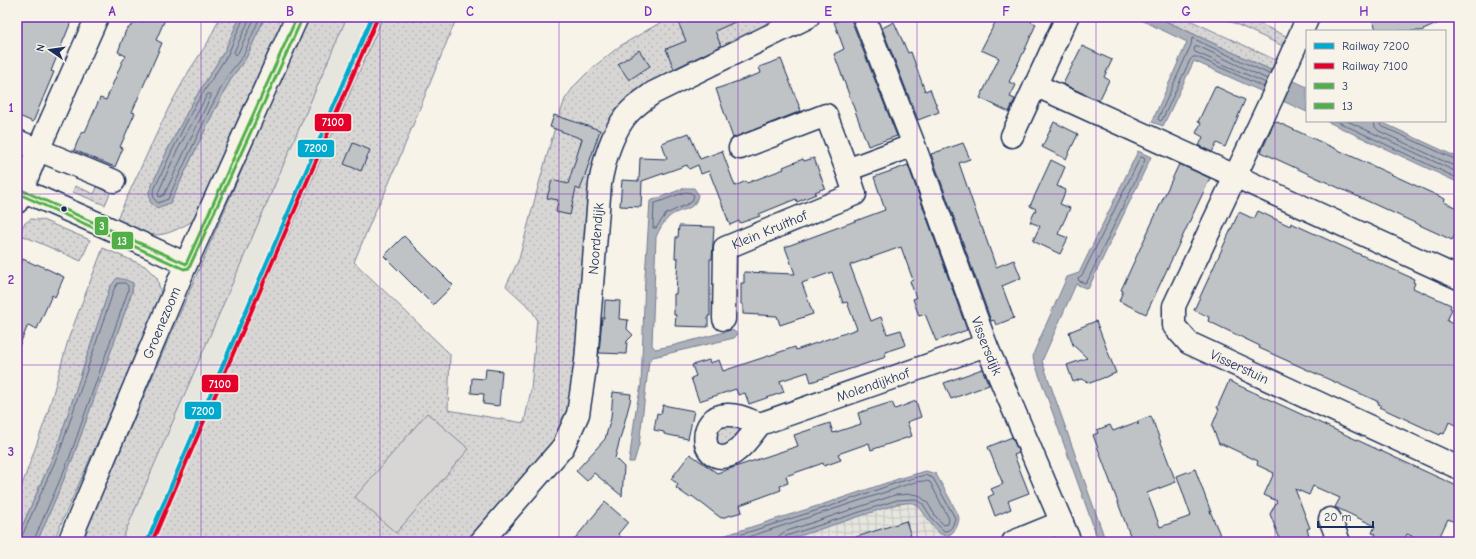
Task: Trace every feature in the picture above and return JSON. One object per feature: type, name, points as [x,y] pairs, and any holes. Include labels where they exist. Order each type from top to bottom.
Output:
[{"type":"street","points":[[97,17],[18,193],[106,227],[186,264]]},
{"type":"street","name":"Groenezoom","points":[[69,542],[186,264],[296,17]]},
{"type":"street","name":"Noordendijk","points":[[481,542],[562,447],[578,414],[586,361],[600,184],[604,160],[623,119],[637,105],[653,93],[808,17]]},
{"type":"street","name":"Vissersdijk","points":[[864,17],[914,145],[986,345],[1066,532]]},
{"type":"street","points":[[1012,136],[1067,17]]},
{"type":"street","name":"Visserstuin","points":[[1308,17],[1272,98],[1174,306],[1174,326],[1188,343],[1459,468]]},
{"type":"street","points":[[1036,85],[1459,278]]},
{"type":"street","points":[[740,148],[826,115],[847,170],[914,145]]},
{"type":"street","points":[[17,141],[114,181]]},
{"type":"street","name":"Klein Kruithof","points":[[724,319],[725,248],[855,194],[847,170]]},
{"type":"street","name":"Molendijkhof","points":[[760,424],[986,345]]},
{"type":"street","points":[[1330,519],[1339,542]]},
{"type":"street","points":[[1013,542],[1066,532]]},
{"type":"shaded area","points":[[220,17],[240,17],[224,52],[191,105],[168,149],[149,192],[170,203],[214,111],[232,77],[246,58],[265,17],[284,17],[196,219],[174,231],[157,235],[139,232],[115,223],[169,107],[189,71],[208,42]]},
{"type":"shaded area","points":[[308,17],[347,17],[121,542],[81,542]]},
{"type":"shaded area","points":[[347,17],[383,17],[154,542],[121,542]]},
{"type":"shaded area","points":[[383,17],[457,17],[393,174],[377,207],[354,262],[450,354],[448,410],[524,423],[531,390],[537,319],[530,308],[506,286],[519,259],[554,131],[565,99],[575,85],[591,69],[620,46],[656,25],[674,17],[800,17],[620,106],[570,422],[472,542],[154,542]]},
{"type":"shaded area","points":[[1157,17],[1183,17],[1280,62],[1275,72]]},
{"type":"shaded area","points":[[1221,17],[1245,17],[1288,37],[1285,47]]},
{"type":"shaded area","points":[[100,181],[113,186],[105,205],[73,192],[75,186],[94,194]]},
{"type":"shaded area","points":[[31,219],[40,219],[90,240],[81,261],[19,234],[24,224]]},
{"type":"shaded area","points":[[103,248],[145,266],[157,278],[162,297],[53,542],[37,542],[72,460],[132,292],[133,283],[110,287],[57,447],[17,538],[17,499],[47,415],[69,337]]},
{"type":"shaded area","points":[[427,413],[469,449],[396,533],[355,497]]},
{"type":"shaded area","points":[[720,424],[748,427],[727,447],[719,446],[715,443],[715,429]]},
{"type":"shaded area","points":[[928,492],[949,542],[779,542]]},
{"type":"water","points":[[240,17],[265,17],[246,58],[232,77],[214,111],[170,203],[157,208],[150,202],[149,192],[168,149],[191,105],[224,52]]},
{"type":"water","points":[[1135,17],[1157,17],[1306,87],[1306,112],[1194,61],[1163,126],[1152,122],[1187,42]]},
{"type":"water","points":[[1328,122],[1381,122],[1459,158],[1459,183]]},
{"type":"water","points":[[1138,151],[1151,157],[1088,289],[1076,284],[1042,361],[1106,542],[1099,542],[1033,358],[1034,352],[1067,277],[1079,273]]},
{"type":"water","points":[[685,188],[694,188],[698,194],[697,200],[691,207],[677,212],[668,218],[664,222],[656,237],[652,345],[655,349],[671,346],[732,330],[738,334],[734,338],[653,357],[649,361],[639,445],[634,462],[629,462],[636,409],[641,386],[645,277],[650,201]]},
{"type":"water","points":[[117,278],[133,283],[132,292],[72,460],[37,542],[17,542],[17,538],[57,447],[110,287]]},
{"type":"water","points":[[926,471],[936,474],[958,515],[959,519],[955,530],[949,535],[943,535],[938,531],[932,526],[923,511],[918,506],[910,503],[897,504],[781,542],[704,542],[898,479]]},
{"type":"building","points":[[17,17],[73,17],[51,71],[54,72],[33,122],[17,115]]},
{"type":"building","points":[[145,17],[166,17],[156,40],[162,43],[132,112],[135,113],[120,147],[123,148],[115,167],[74,150],[82,131],[85,132],[100,98],[106,100],[126,56],[118,52],[126,30],[139,20],[143,22]]},
{"type":"building","points":[[676,17],[746,17],[715,31],[721,46],[674,69],[666,49],[686,41]]},
{"type":"building","points":[[852,17],[852,22],[897,136],[868,146],[834,54],[844,49],[834,22]]},
{"type":"building","points":[[998,17],[1033,17],[1031,22],[1036,24],[1009,82],[1016,85],[1010,97],[1015,99],[1009,112],[980,98],[999,58],[981,50]]},
{"type":"building","points":[[1371,17],[1452,17],[1423,30],[1377,30]]},
{"type":"building","points":[[894,22],[908,53],[911,52],[925,91],[930,89],[939,112],[918,120],[882,28]]},
{"type":"building","points":[[1082,46],[1112,60],[1104,77],[1109,80],[1099,101],[1063,84]]},
{"type":"building","points":[[639,50],[650,66],[629,80],[618,64]]},
{"type":"building","points":[[781,59],[801,111],[733,138],[716,89],[761,73],[759,67]]},
{"type":"building","points":[[1215,86],[1245,100],[1225,147],[1217,143],[1212,152],[1199,146],[1203,137],[1196,133],[1201,123],[1198,122]]},
{"type":"building","points":[[554,115],[600,130],[580,190],[576,188],[570,215],[556,212],[558,200],[547,198],[552,180],[568,184],[582,139],[550,127]]},
{"type":"building","points":[[1275,121],[1445,199],[1444,202],[1459,209],[1459,227],[1452,240],[1261,152]]},
{"type":"building","points":[[1054,122],[1078,134],[1066,159],[1042,147]]},
{"type":"building","points":[[689,133],[700,159],[722,151],[735,186],[784,169],[783,167],[803,159],[804,161],[814,158],[825,188],[815,192],[816,194],[797,202],[796,199],[759,214],[760,216],[740,223],[739,221],[730,225],[709,171],[701,174],[698,165],[689,169],[687,165],[642,181],[641,207],[620,206],[622,180],[639,181],[640,158],[667,159],[662,143]]},
{"type":"building","points":[[353,143],[370,150],[361,171],[344,164]]},
{"type":"building","points":[[963,143],[970,159],[959,163],[996,267],[1014,260],[1021,278],[1002,286],[1014,318],[996,325],[994,320],[991,321],[931,154]]},
{"type":"building","points":[[1051,160],[1065,167],[1057,186],[1066,190],[1060,204],[1070,208],[1058,234],[1068,238],[1060,254],[1033,241],[1040,226],[1030,222],[1036,209],[1030,206]]},
{"type":"building","points":[[1179,164],[1210,178],[1146,314],[1119,301],[1123,291],[1121,290]]},
{"type":"building","points":[[908,165],[967,330],[936,341],[925,314],[919,316],[913,299],[916,298],[910,281],[913,280],[901,247],[850,265],[871,321],[881,317],[887,334],[901,330],[906,345],[885,352],[886,357],[811,382],[808,372],[780,381],[784,392],[749,404],[745,393],[738,395],[736,389],[699,401],[691,378],[696,376],[692,365],[709,360],[710,363],[719,360],[723,371],[795,347],[796,350],[857,329],[847,302],[843,303],[832,272],[802,283],[813,314],[780,325],[777,316],[743,314],[743,304],[741,304],[741,283],[744,283],[744,272],[795,274],[785,247],[885,210],[874,177]]},
{"type":"building","points":[[1258,211],[1290,226],[1291,223],[1414,279],[1413,282],[1415,283],[1413,288],[1451,305],[1450,308],[1452,309],[1447,321],[1459,327],[1459,427],[1449,422],[1444,434],[1441,433],[1440,435],[1379,407],[1381,405],[1378,404],[1379,402],[1259,348],[1260,346],[1208,321],[1209,317],[1194,310],[1239,212],[1254,219]]},
{"type":"building","points":[[679,226],[714,227],[712,259],[710,259],[710,316],[708,316],[708,327],[675,326],[676,315],[674,315],[674,294],[676,294],[678,258],[675,258],[676,237],[678,237]]},
{"type":"building","points":[[404,236],[453,285],[433,305],[384,256]]},
{"type":"building","points":[[23,259],[64,277],[55,297],[52,295],[37,329],[28,325],[17,351],[17,273]]},
{"type":"building","points":[[605,300],[620,301],[619,319],[628,320],[627,329],[633,335],[627,341],[626,354],[599,353]]},
{"type":"building","points":[[1096,321],[1116,373],[1090,383],[1081,379],[1073,382],[1067,365],[1087,358],[1073,345],[1069,332]]},
{"type":"building","points":[[486,369],[502,371],[499,406],[483,404],[484,394],[471,393],[472,378],[485,379]]},
{"type":"building","points":[[982,369],[989,385],[951,399],[944,383]]},
{"type":"building","points":[[1229,381],[1459,487],[1459,524],[1448,519],[1437,542],[1425,542],[1407,534],[1403,542],[1372,542],[1376,534],[1372,533],[1375,526],[1335,507],[1340,498],[1313,486],[1309,495],[1295,489],[1310,528],[1307,529],[1311,542],[1281,542],[1270,514],[1277,501],[1264,495],[1274,473],[1257,465],[1258,461],[1219,444],[1212,426],[1219,409],[1217,408]]},
{"type":"building","points":[[613,392],[631,394],[615,458],[624,467],[622,496],[594,473],[587,481],[576,471],[605,439],[611,418]]},
{"type":"building","points":[[916,401],[921,417],[907,422],[912,436],[871,450],[869,443],[838,454],[841,460],[824,466],[823,463],[786,476],[788,483],[780,486],[781,490],[740,505],[742,512],[721,518],[692,496],[690,498],[676,488],[678,484],[671,479],[690,454],[717,473],[798,446],[794,435],[830,423],[833,433],[861,424],[858,413],[892,402],[895,409]]},
{"type":"building","points":[[663,405],[694,411],[688,439],[664,434],[664,432],[654,430],[657,413],[661,414]]},
{"type":"building","points":[[1151,416],[1176,482],[1147,493],[1160,527],[1191,516],[1177,476],[1195,469],[1223,542],[1125,542],[1124,540],[1131,538],[1093,435],[1098,433],[1097,430],[1110,425],[1113,431],[1137,422],[1138,425],[1138,421]]},
{"type":"building","points":[[1012,437],[1019,453],[1014,455],[1029,493],[1008,501],[1011,509],[995,516],[988,497],[994,494],[991,489],[1003,484],[988,447]]},
{"type":"building","points":[[605,502],[628,522],[618,534],[626,542],[572,542]]},
{"type":"building","points":[[906,521],[913,542],[851,542],[850,539]]},
{"type":"rail line","name":"7200","points":[[147,542],[372,17]]},
{"type":"rail line","name":"7100","points":[[152,542],[377,19]]},
{"type":"transit line","name":"3","points":[[186,264],[297,17]]},
{"type":"transit line","name":"13","points":[[17,193],[184,269],[189,268],[302,19]]},
{"type":"transit line","name":"3","points":[[17,188],[186,264]]}]
